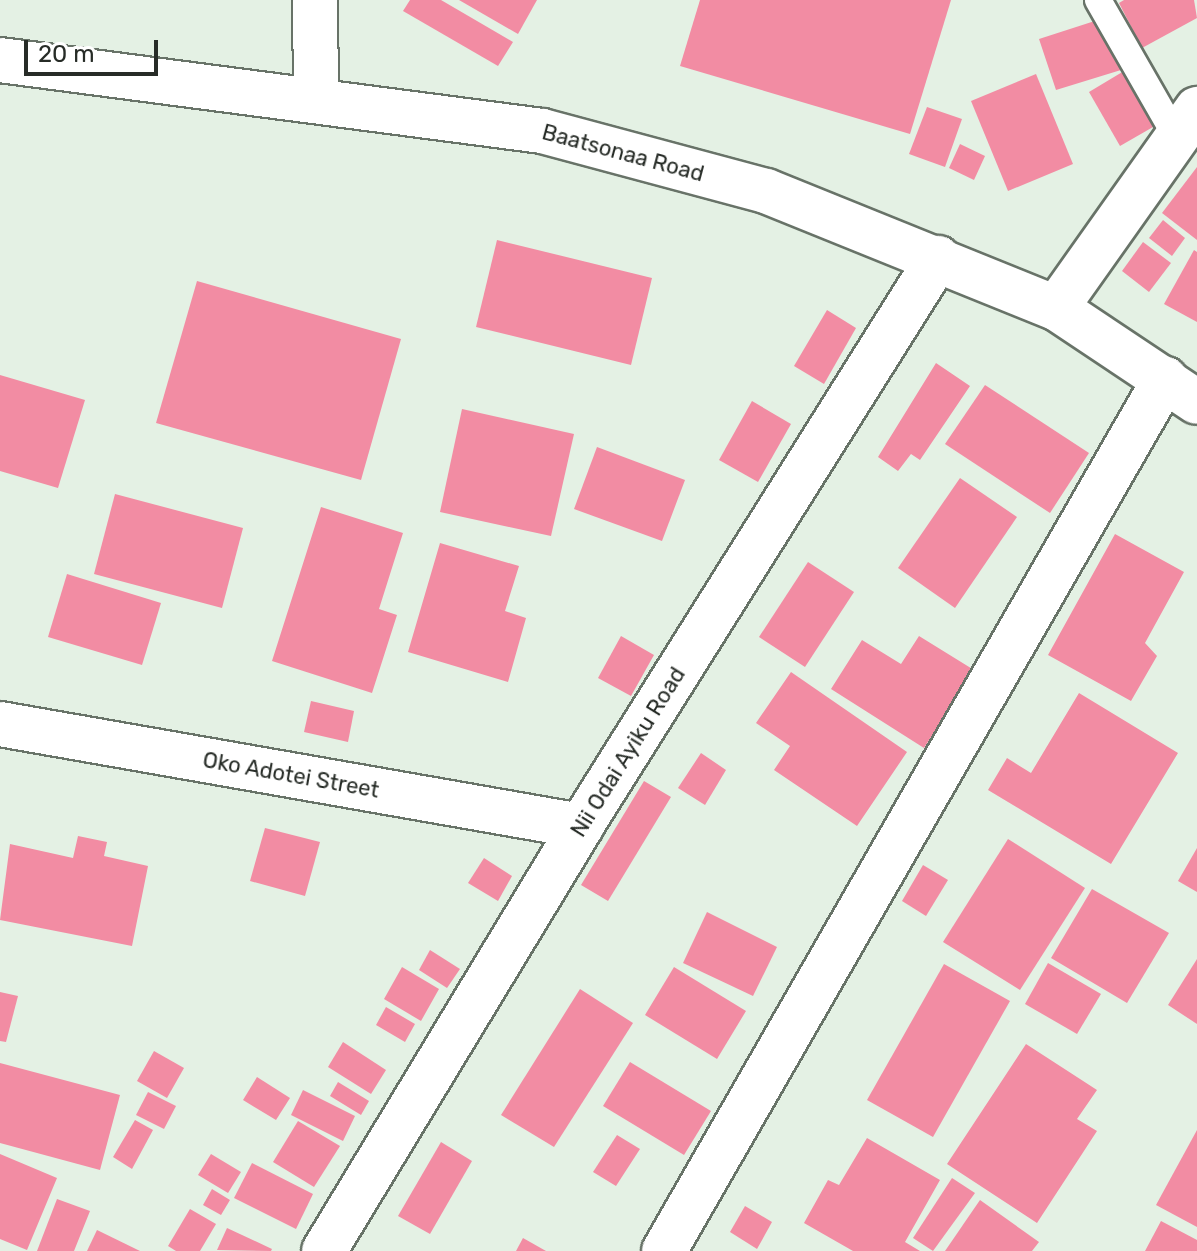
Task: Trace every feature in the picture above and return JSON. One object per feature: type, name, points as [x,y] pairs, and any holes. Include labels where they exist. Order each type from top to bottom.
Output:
[{"type":"street","points":[[315,0],[316,98]]},
{"type":"street","name":"Baatsonaa Road","points":[[0,60],[316,98],[542,131],[766,191],[1056,308],[1181,390]]},
{"type":"street","points":[[1056,308],[1187,122]]},
{"type":"street","name":"Nii Odai Ayiku Road","points":[[324,1251],[581,826],[938,258]]},
{"type":"street","points":[[664,1251],[1181,390]]},
{"type":"street","name":"Oko Adotei Street","points":[[0,724],[581,826]]},
{"type":"lane","points":[[1098,0],[1187,122]]},
{"type":"building","points":[[410,0],[441,0],[513,42],[498,66],[403,11]]},
{"type":"building","points":[[459,0],[537,0],[518,34]]},
{"type":"building","points":[[700,0],[951,0],[910,134],[680,66]]},
{"type":"building","points":[[1124,0],[1194,0],[1197,18],[1142,48],[1119,3]]},
{"type":"building","points":[[1104,18],[1121,70],[1056,90],[1039,39]]},
{"type":"building","points":[[1129,68],[1160,123],[1120,146],[1089,92]]},
{"type":"building","points":[[1036,74],[1073,164],[1008,191],[971,101]]},
{"type":"building","points":[[927,107],[962,119],[945,167],[909,154]]},
{"type":"building","points":[[960,144],[985,156],[974,180],[949,168]]},
{"type":"building","points":[[1197,167],[1197,240],[1162,213]]},
{"type":"building","points":[[1163,220],[1185,238],[1172,256],[1149,238]]},
{"type":"building","points":[[497,240],[652,278],[631,365],[476,327]]},
{"type":"building","points":[[1143,242],[1171,263],[1149,292],[1122,271]]},
{"type":"building","points":[[1194,250],[1197,252],[1197,322],[1164,304]]},
{"type":"building","points":[[197,281],[401,339],[361,480],[156,423]]},
{"type":"building","points":[[827,310],[856,328],[824,384],[794,366]]},
{"type":"building","points":[[936,363],[970,386],[920,460],[911,454],[898,471],[878,457]]},
{"type":"building","points":[[0,375],[85,400],[58,488],[0,471]]},
{"type":"building","points":[[985,385],[1089,453],[1050,513],[945,444]]},
{"type":"building","points":[[752,401],[791,424],[758,482],[719,460]]},
{"type":"building","points":[[462,409],[574,434],[551,536],[440,512]]},
{"type":"building","points":[[597,447],[685,480],[662,541],[574,509]]},
{"type":"building","points":[[960,478],[1017,517],[955,608],[898,568]]},
{"type":"building","points":[[115,494],[243,528],[222,608],[94,574]]},
{"type":"building","points":[[321,507],[403,533],[379,609],[397,615],[372,693],[272,661]]},
{"type":"building","points":[[1115,534],[1184,572],[1145,643],[1157,656],[1131,701],[1048,655]]},
{"type":"building","points":[[440,543],[519,566],[505,611],[526,618],[508,682],[408,652]]},
{"type":"building","points":[[808,562],[854,592],[805,667],[759,637]]},
{"type":"building","points":[[67,574],[161,603],[142,665],[48,637]]},
{"type":"building","points":[[621,636],[654,655],[631,696],[598,678]]},
{"type":"building","points":[[919,636],[974,670],[924,748],[831,689],[862,640],[901,664]]},
{"type":"building","points":[[791,672],[907,752],[857,826],[774,770],[790,746],[756,723]]},
{"type":"building","points":[[1079,693],[1178,753],[1111,864],[988,790],[1007,758],[1031,773]]},
{"type":"building","points":[[311,701],[354,711],[348,742],[304,732]]},
{"type":"building","points":[[701,753],[726,770],[705,805],[678,788]]},
{"type":"building","points":[[644,781],[671,797],[608,901],[581,885]]},
{"type":"building","points":[[265,828],[320,842],[305,896],[250,881]]},
{"type":"building","points":[[78,836],[107,842],[104,856],[148,866],[132,946],[0,920],[10,844],[73,858]]},
{"type":"building","points":[[1008,839],[1085,888],[1020,990],[943,942]]},
{"type":"building","points":[[1197,848],[1197,892],[1178,881]]},
{"type":"building","points":[[484,858],[512,876],[498,901],[468,883]]},
{"type":"building","points":[[923,865],[948,880],[926,916],[902,901]]},
{"type":"building","points":[[1092,889],[1169,933],[1127,1003],[1051,958]]},
{"type":"building","points":[[707,912],[777,947],[753,996],[683,963]]},
{"type":"building","points":[[430,950],[460,969],[447,988],[419,970]]},
{"type":"building","points":[[1197,959],[1197,1024],[1168,1005]]},
{"type":"building","points":[[1048,963],[1101,994],[1077,1034],[1025,1004]]},
{"type":"building","points":[[944,964],[1010,1001],[933,1137],[867,1100]]},
{"type":"building","points":[[402,967],[439,989],[421,1021],[384,999]]},
{"type":"building","points":[[674,967],[746,1011],[717,1059],[645,1015]]},
{"type":"building","points":[[580,989],[633,1023],[554,1147],[501,1115]]},
{"type":"building","points":[[0,992],[18,996],[6,1042],[0,1041]]},
{"type":"building","points":[[386,1007],[415,1024],[405,1042],[376,1025]]},
{"type":"building","points":[[343,1042],[386,1070],[371,1094],[328,1067]]},
{"type":"building","points":[[1026,1044],[1097,1090],[1077,1119],[1097,1131],[1037,1223],[947,1164]]},
{"type":"building","points":[[154,1051],[184,1068],[167,1098],[137,1081]]},
{"type":"building","points":[[630,1062],[711,1111],[684,1155],[603,1106]]},
{"type":"building","points":[[0,1063],[120,1095],[100,1170],[0,1143]]},
{"type":"building","points":[[257,1077],[290,1098],[276,1120],[243,1100]]},
{"type":"building","points":[[338,1082],[369,1101],[361,1115],[330,1096]]},
{"type":"building","points":[[303,1090],[355,1116],[343,1141],[291,1115]]},
{"type":"building","points":[[148,1092],[176,1106],[164,1129],[136,1115]]},
{"type":"building","points":[[135,1120],[153,1130],[132,1169],[113,1157]]},
{"type":"building","points":[[298,1121],[340,1146],[314,1187],[273,1162]]},
{"type":"building","points":[[1197,1130],[1197,1227],[1156,1205]]},
{"type":"building","points":[[617,1135],[640,1149],[616,1186],[593,1172]]},
{"type":"building","points":[[867,1138],[940,1180],[905,1242],[920,1251],[853,1251],[804,1223],[828,1180],[839,1185]]},
{"type":"building","points":[[441,1142],[472,1161],[430,1234],[398,1216]]},
{"type":"building","points":[[0,1154],[57,1178],[27,1250],[0,1239]]},
{"type":"building","points":[[211,1154],[241,1172],[228,1193],[198,1175]]},
{"type":"building","points":[[252,1163],[313,1194],[296,1229],[234,1198]]},
{"type":"building","points":[[952,1178],[975,1193],[933,1251],[913,1238]]},
{"type":"building","points":[[212,1189],[230,1200],[221,1215],[203,1205]]},
{"type":"building","points":[[57,1199],[90,1211],[74,1251],[37,1251]]},
{"type":"building","points":[[980,1200],[1039,1242],[1032,1251],[945,1251]]},
{"type":"building","points":[[745,1206],[772,1222],[757,1249],[730,1232]]},
{"type":"building","points":[[190,1209],[216,1224],[200,1251],[176,1251],[168,1246]]},
{"type":"building","points":[[1161,1221],[1197,1240],[1197,1251],[1145,1251]]},
{"type":"building","points":[[227,1228],[272,1249],[217,1250]]},
{"type":"building","points":[[97,1230],[140,1251],[87,1251]]},
{"type":"building","points":[[523,1238],[546,1251],[516,1251]]}]
